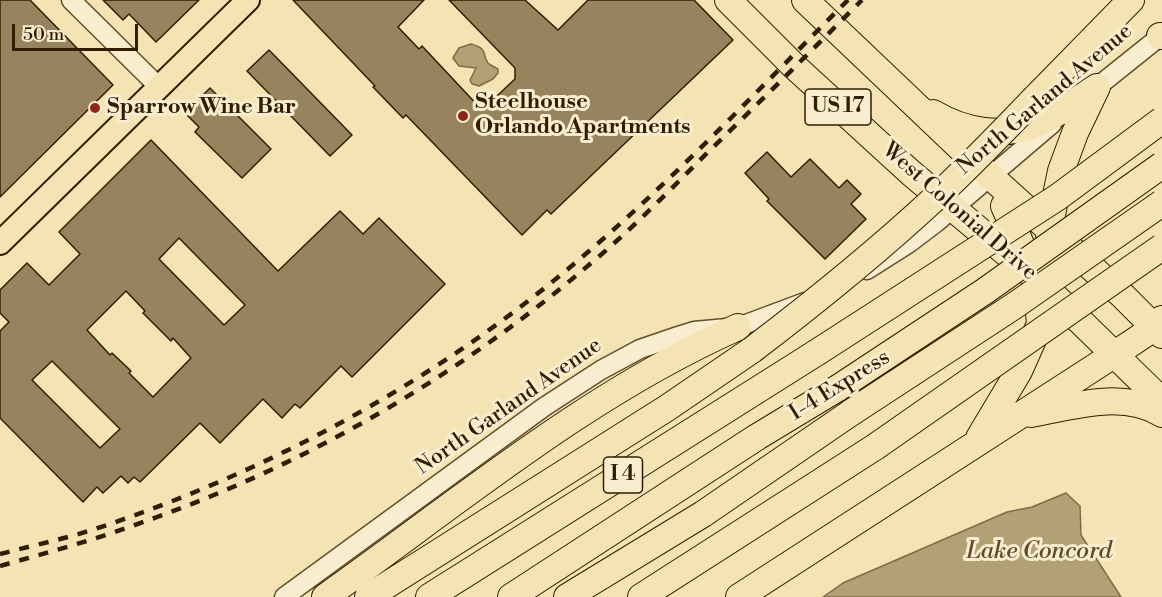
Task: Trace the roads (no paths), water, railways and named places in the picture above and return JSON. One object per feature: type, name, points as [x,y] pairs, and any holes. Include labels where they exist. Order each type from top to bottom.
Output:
[{"type":"highway","name":"West Colonial Drive","points":[[728,0],[795,67],[952,209],[1043,285],[1162,401]]},
{"type":"highway","name":"West Colonial Drive","points":[[805,0],[990,176],[1122,295],[1160,326]]},
{"type":"highway","points":[[368,597],[667,408],[752,350],[806,309],[885,243],[954,180],[1131,0]]},
{"type":"highway","points":[[898,90],[947,121],[971,130],[990,132],[1007,131],[1038,123],[1097,87]]},
{"type":"highway","points":[[976,444],[1019,370],[1040,324],[1048,229],[1061,171],[1068,149],[1097,87]]},
{"type":"highway","name":"I 4","points":[[429,597],[1058,197],[1114,158],[1162,120]]},
{"type":"highway","name":"I-4 Express","points":[[511,597],[985,291],[1162,165]]},
{"type":"highway","points":[[990,176],[1043,285]]},
{"type":"highway","name":"I-4 Express","points":[[567,597],[703,514],[852,412],[1014,306],[1162,203]]},
{"type":"highway","points":[[641,597],[875,447],[1162,247]]},
{"type":"highway","points":[[739,597],[1160,326]]},
{"type":"highway","points":[[325,597],[603,399],[654,368],[738,327]]},
{"type":"highway","points":[[1019,416],[1086,404],[1119,401],[1150,406],[1162,414]]},
{"type":"main road","points":[[0,243],[248,0]]},
{"type":"street","points":[[71,0],[159,87]]},
{"type":"street","name":"North Garland Avenue","points":[[284,597],[527,419],[591,375],[640,349],[678,336],[694,331],[738,327],[826,295],[908,244],[1162,36]]},
{"type":"water","points":[[471,44],[482,50],[488,63],[498,69],[493,79],[479,86],[472,84],[470,80],[476,68],[459,66],[453,58],[459,48]]},
{"type":"water","name":"Lake Concord","points":[[1066,493],[1080,506],[1081,535],[1121,597],[823,597],[843,583],[1007,512],[1032,507]]},
{"type":"railway","points":[[0,554],[95,529],[211,485],[324,432],[431,369],[532,298],[615,228],[695,154],[848,0]]},
{"type":"railway","points":[[0,566],[110,534],[206,498],[323,444],[435,379],[540,305],[605,251],[663,197],[862,0]]},
{"type":"place","name":"Sparrow Wine Bar","points":[[95,108]]},
{"type":"place","name":"Steelhouse Orlando Apartments","points":[[463,116]]}]
